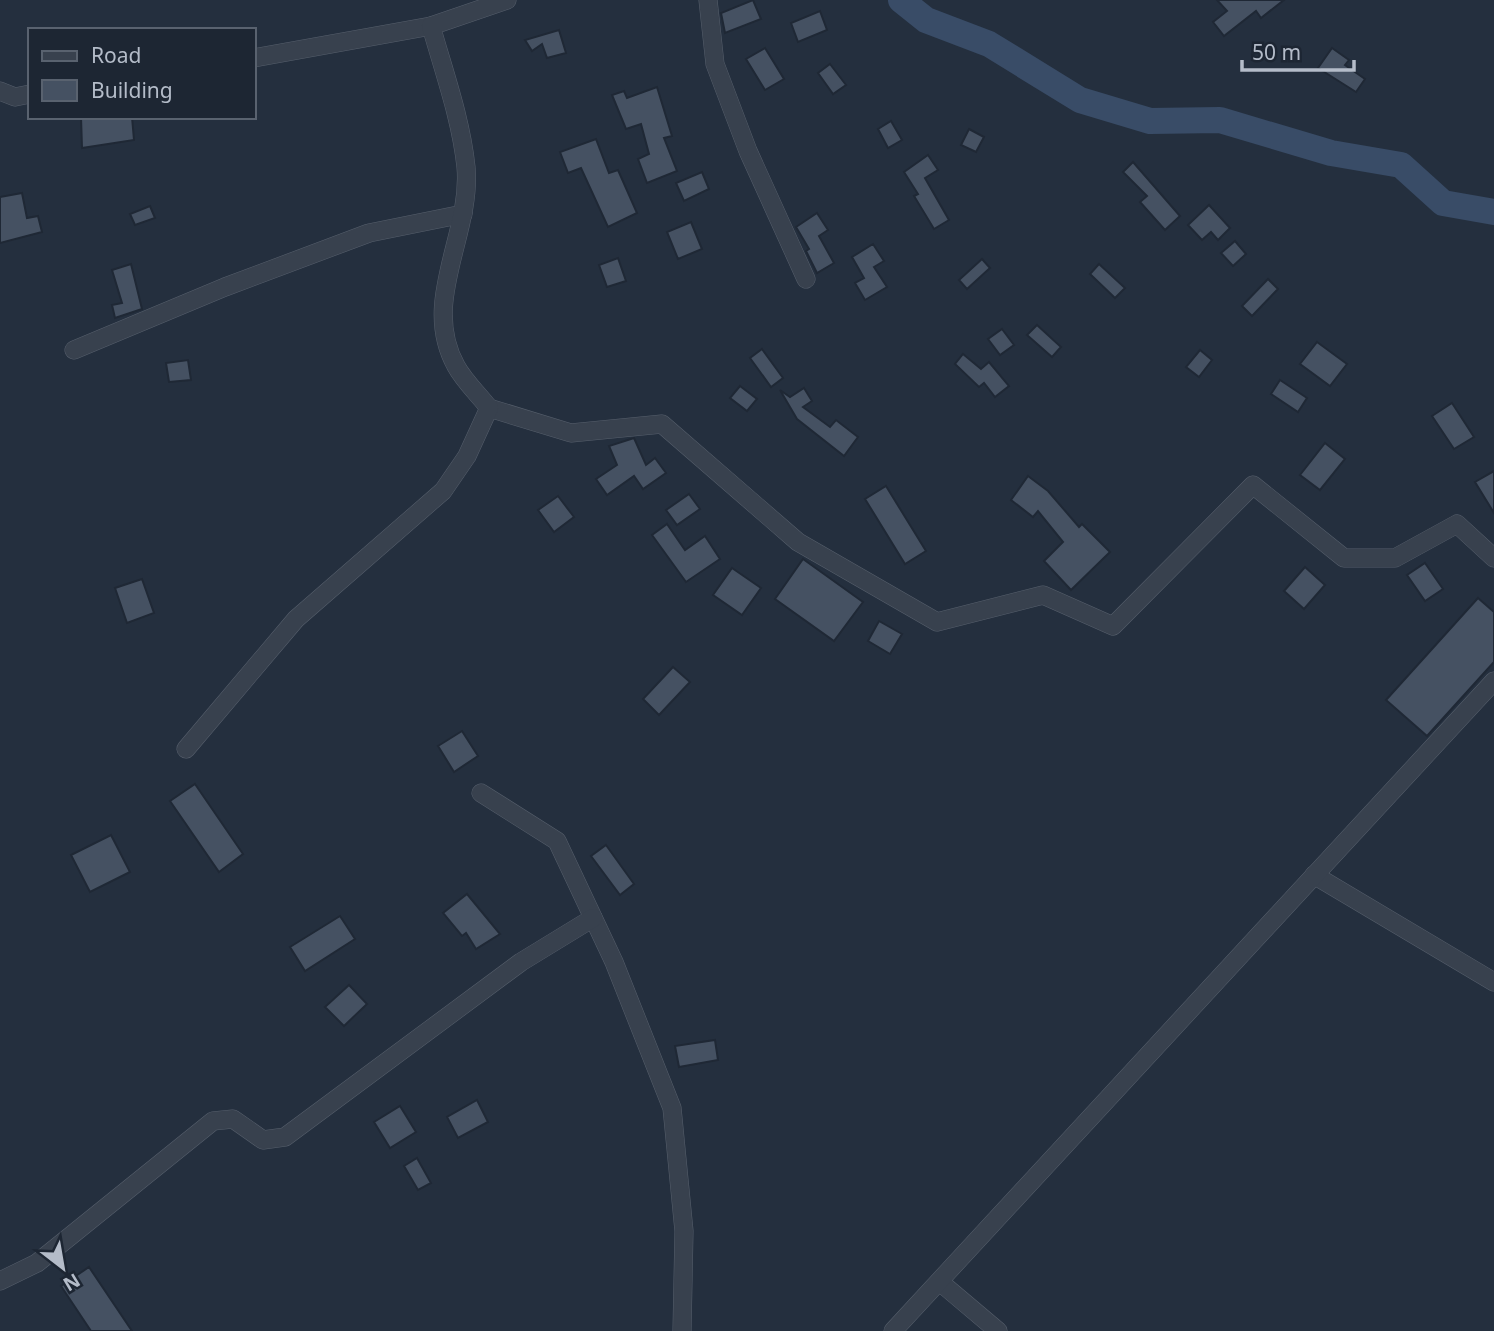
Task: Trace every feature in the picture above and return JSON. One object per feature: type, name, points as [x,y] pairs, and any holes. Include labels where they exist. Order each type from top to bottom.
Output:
[{"type":"street","points":[[256,58],[431,26],[507,0]]},
{"type":"street","points":[[708,0],[715,64],[748,151],[806,279]]},
{"type":"street","points":[[431,26],[452,97],[466,168],[463,214],[446,281],[441,318],[455,366],[489,408],[570,433],[662,424],[797,542],[937,622],[1044,595],[1113,626],[1253,485],[1344,558],[1395,558],[1457,524],[1494,558]]},
{"type":"street","points":[[0,91],[15,97],[28,94]]},
{"type":"street","points":[[74,351],[225,287],[369,233],[463,214]]},
{"type":"street","points":[[186,749],[296,619],[443,491],[467,456],[489,408]]},
{"type":"street","points":[[893,1331],[1494,681]]},
{"type":"street","points":[[481,793],[557,841],[593,918],[672,1108],[684,1231],[682,1331]]},
{"type":"street","points":[[1314,875],[1494,982]]},
{"type":"street","points":[[0,1282],[37,1263],[213,1121],[233,1119],[262,1140],[285,1137],[521,962],[593,918]]},
{"type":"street","points":[[940,1282],[998,1331]]},
{"type":"building","points":[[753,0],[761,19],[725,33],[721,13]]},
{"type":"building","points":[[1217,0],[1284,0],[1261,18],[1256,11],[1224,36],[1213,22],[1227,11]]},
{"type":"building","points":[[820,11],[827,30],[798,42],[791,23]]},
{"type":"building","points":[[559,30],[566,53],[547,58],[542,44],[532,51],[525,40]]},
{"type":"building","points":[[765,48],[784,79],[765,90],[746,59]]},
{"type":"building","points":[[1332,48],[1349,60],[1345,65],[1365,79],[1356,92],[1318,68]]},
{"type":"building","points":[[830,64],[846,85],[833,94],[818,73]]},
{"type":"building","points":[[657,87],[672,136],[664,138],[677,171],[647,183],[638,159],[649,154],[641,124],[626,129],[612,95],[624,91],[627,98]]},
{"type":"building","points":[[81,119],[132,119],[134,140],[82,148]]},
{"type":"building","points":[[891,121],[902,140],[888,148],[878,129]]},
{"type":"building","points":[[969,129],[984,137],[976,152],[961,145]]},
{"type":"building","points":[[596,139],[609,173],[618,170],[637,213],[608,227],[581,168],[568,173],[560,152]]},
{"type":"building","points":[[928,155],[938,170],[925,178],[949,220],[934,229],[914,196],[918,194],[904,172]]},
{"type":"building","points":[[1133,162],[1180,216],[1165,230],[1140,202],[1147,196],[1123,172]]},
{"type":"building","points":[[702,172],[709,189],[684,201],[676,183]]},
{"type":"building","points":[[22,193],[27,218],[38,216],[42,232],[0,243],[0,197]]},
{"type":"building","points":[[1209,205],[1230,228],[1218,240],[1211,232],[1202,240],[1188,225]]},
{"type":"building","points":[[150,206],[155,218],[135,225],[130,214]]},
{"type":"building","points":[[817,213],[828,230],[819,236],[834,263],[817,273],[806,251],[809,249],[796,227]]},
{"type":"building","points":[[691,222],[702,249],[678,259],[667,232]]},
{"type":"building","points":[[1235,241],[1246,254],[1233,266],[1221,253]]},
{"type":"building","points":[[873,244],[884,261],[874,267],[887,287],[865,300],[855,283],[864,278],[852,257]]},
{"type":"building","points":[[618,258],[626,281],[607,287],[599,265]]},
{"type":"building","points":[[982,259],[990,268],[967,289],[959,280]]},
{"type":"building","points":[[131,264],[142,309],[115,318],[112,305],[122,303],[112,270]]},
{"type":"building","points":[[1099,264],[1125,288],[1115,298],[1090,274]]},
{"type":"building","points":[[1268,279],[1278,289],[1252,316],[1242,306]]},
{"type":"building","points":[[1037,325],[1061,347],[1052,357],[1027,335]]},
{"type":"building","points":[[1002,329],[1014,345],[1000,355],[988,339]]},
{"type":"building","points":[[1317,342],[1347,364],[1330,386],[1300,364]]},
{"type":"building","points":[[762,349],[783,378],[771,387],[750,358]]},
{"type":"building","points":[[1200,350],[1212,360],[1199,377],[1186,367]]},
{"type":"building","points":[[963,354],[981,369],[989,362],[1009,386],[995,397],[984,383],[979,387],[955,364]]},
{"type":"building","points":[[188,360],[191,380],[169,382],[166,363]]},
{"type":"building","points":[[1280,380],[1307,398],[1298,412],[1271,394]]},
{"type":"building","points":[[740,386],[757,399],[747,411],[730,398]]},
{"type":"building","points":[[804,388],[812,401],[803,407],[830,427],[836,420],[858,437],[844,456],[797,419],[780,390],[790,397]]},
{"type":"building","points":[[1452,403],[1474,437],[1454,449],[1432,416]]},
{"type":"building","points":[[634,438],[646,465],[655,458],[666,473],[643,489],[634,476],[607,495],[596,479],[617,465],[609,446]]},
{"type":"building","points":[[1325,443],[1345,459],[1320,490],[1300,475]]},
{"type":"building","points":[[1494,471],[1494,513],[1475,482]]},
{"type":"building","points":[[1028,476],[1048,491],[1079,527],[1082,524],[1110,552],[1071,590],[1044,561],[1063,542],[1038,511],[1033,517],[1011,500]]},
{"type":"building","points":[[886,486],[926,551],[905,564],[865,499]]},
{"type":"building","points":[[689,494],[700,509],[677,525],[666,510]]},
{"type":"building","points":[[558,496],[574,517],[554,532],[538,510]]},
{"type":"building","points":[[667,524],[685,550],[705,536],[720,559],[686,582],[652,535]]},
{"type":"building","points":[[803,559],[863,602],[834,641],[775,599]]},
{"type":"building","points":[[1425,563],[1443,589],[1425,601],[1407,575]]},
{"type":"building","points":[[1305,567],[1325,585],[1304,609],[1284,591]]},
{"type":"building","points":[[732,568],[761,588],[742,615],[713,595]]},
{"type":"building","points":[[142,579],[154,613],[127,623],[115,588]]},
{"type":"building","points":[[1478,598],[1494,612],[1494,662],[1427,736],[1386,700]]},
{"type":"building","points":[[879,621],[902,634],[890,654],[868,641]]},
{"type":"building","points":[[673,667],[690,682],[659,715],[643,699]]},
{"type":"building","points":[[462,731],[478,756],[454,772],[438,746]]},
{"type":"building","points":[[195,784],[243,854],[219,872],[170,801]]},
{"type":"building","points":[[111,835],[130,872],[90,892],[71,855]]},
{"type":"building","points":[[606,845],[634,884],[620,895],[591,856]]},
{"type":"building","points":[[467,894],[500,934],[476,949],[466,933],[462,936],[443,913]]},
{"type":"building","points":[[340,916],[355,939],[305,971],[290,947]]},
{"type":"building","points":[[349,985],[367,1004],[344,1026],[325,1007]]},
{"type":"building","points":[[715,1040],[718,1060],[679,1067],[675,1046]]},
{"type":"building","points":[[477,1100],[488,1122],[458,1138],[447,1117]]},
{"type":"building","points":[[400,1106],[416,1132],[390,1148],[374,1122]]},
{"type":"building","points":[[417,1158],[431,1183],[418,1190],[404,1166]]},
{"type":"building","points":[[89,1267],[132,1331],[91,1331],[61,1286]]},
{"type":"waterway","points":[[901,0],[926,20],[989,44],[1080,100],[1150,121],[1220,120],[1331,153],[1401,165],[1443,203],[1494,212]]}]
